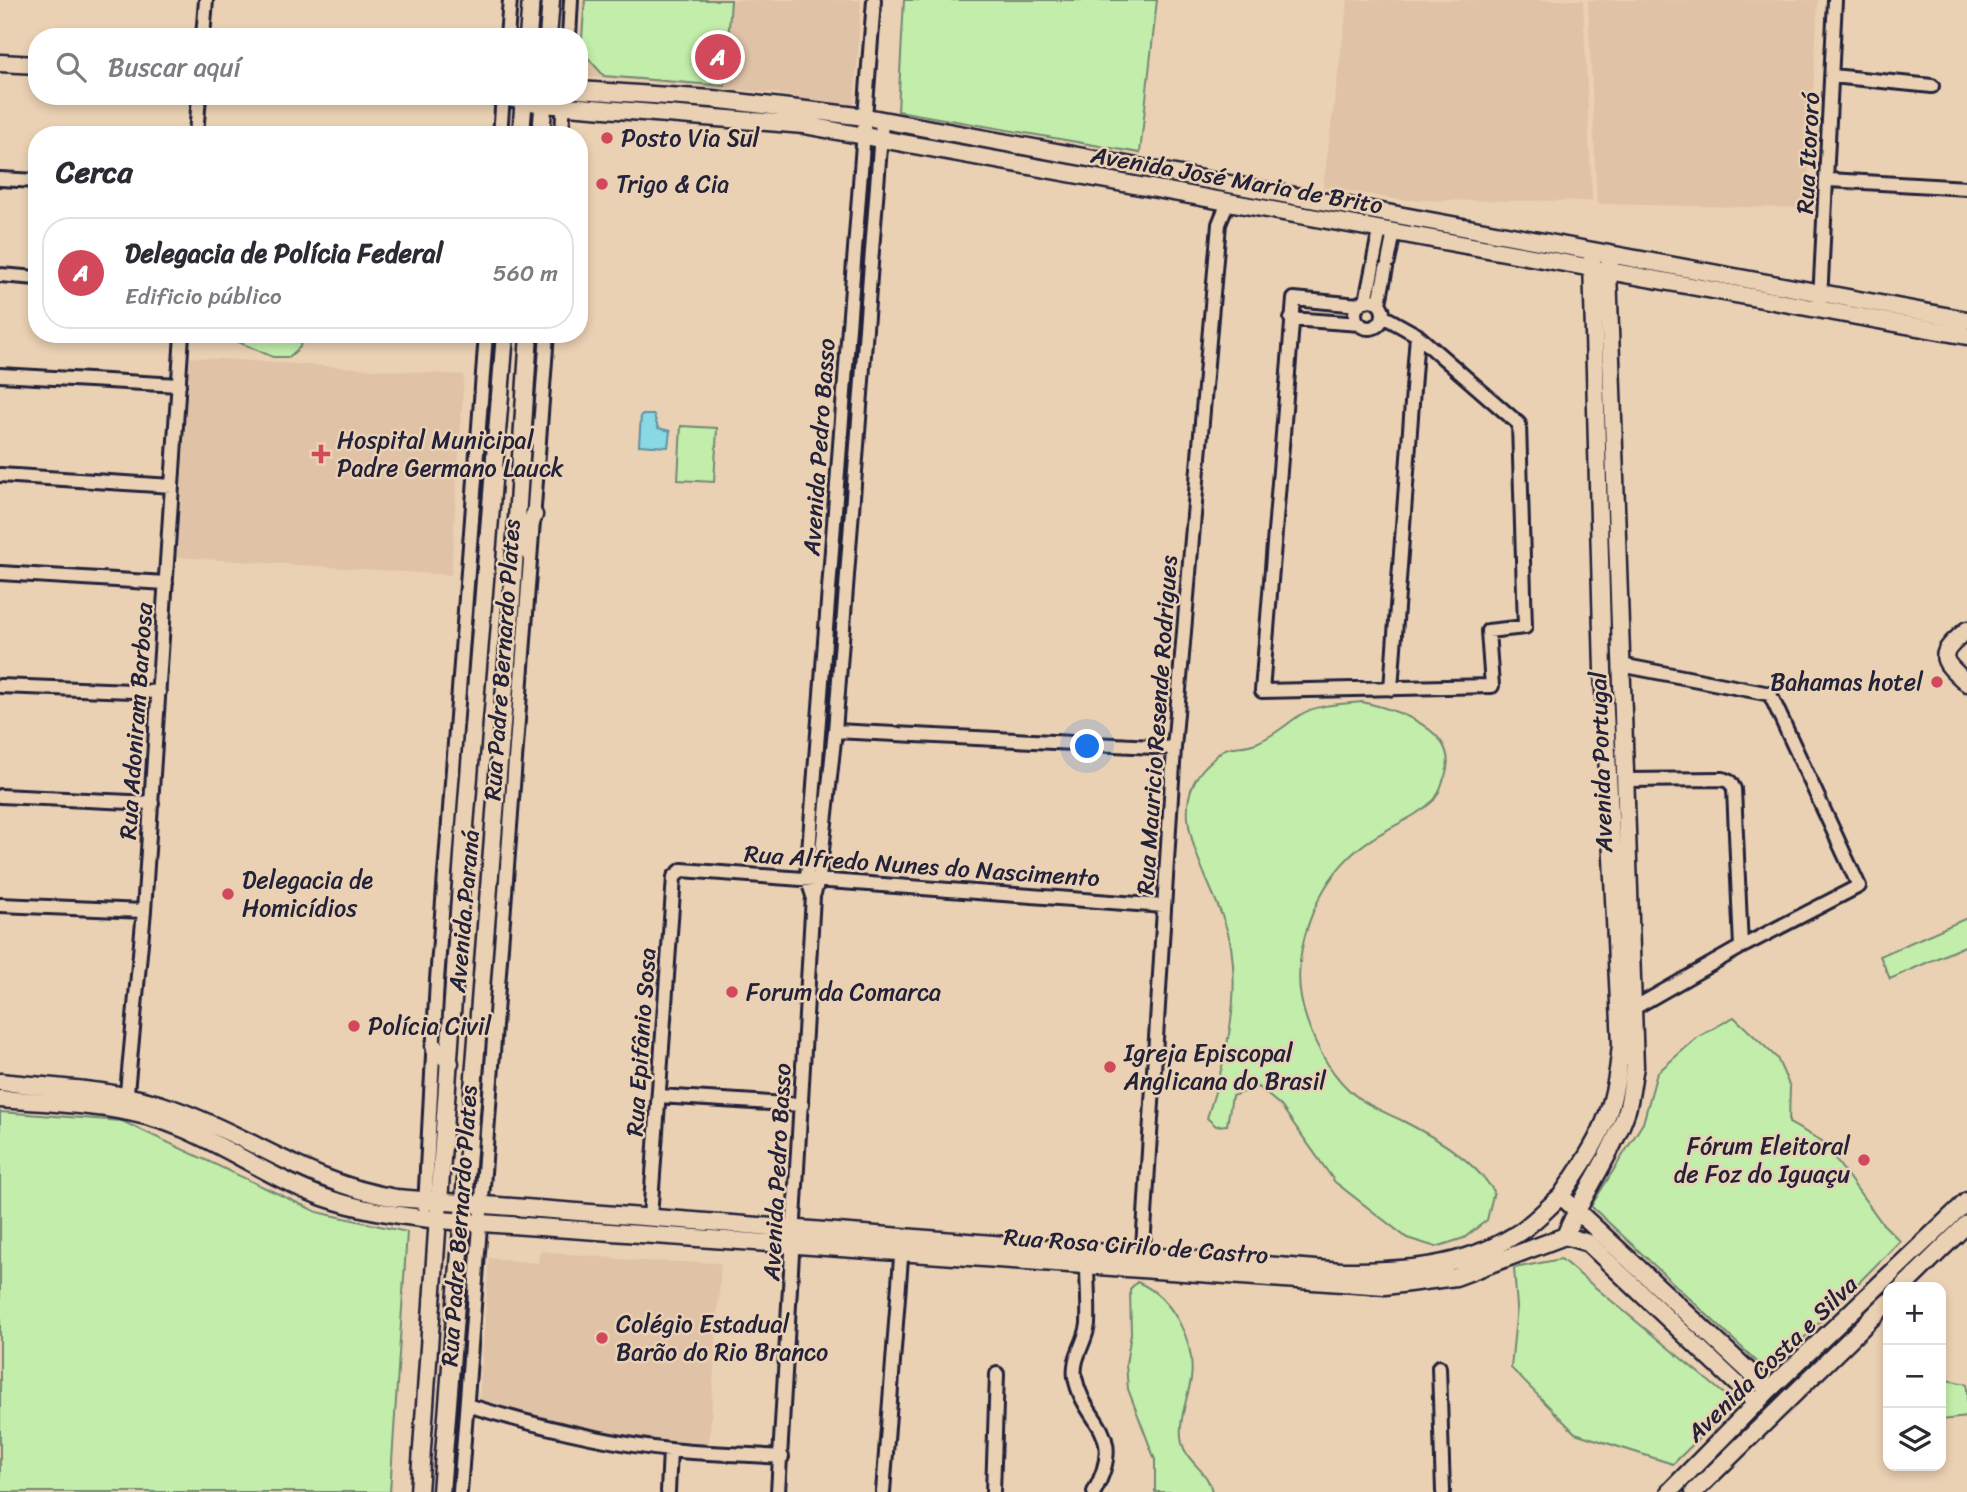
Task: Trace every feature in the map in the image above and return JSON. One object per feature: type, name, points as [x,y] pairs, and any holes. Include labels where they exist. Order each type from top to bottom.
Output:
[{"type":"main road","points":[[529,28],[531,0]]},
{"type":"main road","points":[[549,28],[551,0]]},
{"type":"main road","points":[[0,62],[28,64]]},
{"type":"main road","name":"Avenida José Maria de Brito","points":[[588,91],[712,99],[874,119],[1594,249],[1967,336]]},
{"type":"main road","points":[[707,118],[714,108],[712,99]]},
{"type":"main road","name":"Avenida José Maria de Brito","points":[[588,104],[707,118],[804,125],[1608,271],[1967,320]]},
{"type":"main road","points":[[522,126],[524,105]]},
{"type":"main road","points":[[542,126],[543,105]]},
{"type":"main road","name":"Avenida Portugal","points":[[1454,1270],[1518,1233],[1561,1196],[1599,1140],[1610,1115],[1618,1078],[1622,1044],[1607,773],[1591,268],[1594,249]]},
{"type":"main road","name":"Avenida Portugal","points":[[1565,1236],[1576,1210],[1608,1153],[1627,1109],[1635,1067],[1608,271],[1612,253]]},
{"type":"main road","name":"Avenida Paraná","points":[[419,1492],[432,1211],[450,1063],[504,343]]},
{"type":"main road","name":"Avenida Paraná","points":[[441,1492],[511,611],[527,343]]},
{"type":"main road","points":[[513,576],[534,515]]},
{"type":"main road","points":[[483,609],[499,614],[511,611]]},
{"type":"main road","points":[[1967,630],[1947,648],[1944,655],[1945,663],[1967,682]]},
{"type":"main road","points":[[480,641],[508,644]]},
{"type":"main road","points":[[434,1046],[450,1063]]},
{"type":"main road","points":[[0,1082],[126,1104],[322,1196],[364,1208],[650,1217],[796,1227],[902,1243],[1342,1278],[1396,1271],[1454,1270],[1565,1236],[1588,1243],[1757,1404]]},
{"type":"main road","points":[[0,1098],[126,1104]]},
{"type":"main road","points":[[1561,1196],[1769,1390]]},
{"type":"main road","name":"Avenida Costa e Silva","points":[[1669,1492],[1769,1390],[1967,1201]]},
{"type":"main road","points":[[482,1213],[794,1244],[902,1243]]},
{"type":"main road","points":[[1908,1282],[1967,1224]]},
{"type":"main road","name":"Rua Rosa Cirilo de Castro","points":[[936,1246],[1087,1264],[1143,1261]]},
{"type":"main road","name":"Avenida Costa e Silva","points":[[1695,1492],[1883,1307]]},
{"type":"street","points":[[204,28],[206,0]]},
{"type":"street","points":[[508,28],[510,0]]},
{"type":"street","points":[[569,28],[571,0]]},
{"type":"street","name":"Avenida Pedro Basso","points":[[778,1492],[796,1227],[813,878],[874,119],[874,0]]},
{"type":"street","name":"Rua Itororó","points":[[1820,300],[1829,180],[1835,0]]},
{"type":"street","points":[[1832,76],[1933,86]]},
{"type":"street","points":[[197,126],[198,105]]},
{"type":"street","points":[[500,126],[501,105]]},
{"type":"street","points":[[563,126],[564,105]]},
{"type":"street","name":"Avenida Pedro Basso","points":[[813,878],[835,731],[871,137]]},
{"type":"street","points":[[0,179],[28,181]]},
{"type":"street","points":[[1829,180],[1967,188]]},
{"type":"street","name":"Rua Mauricio Resende Rodrigues","points":[[1143,1261],[1174,748],[1219,224],[1228,202]]},
{"type":"street","points":[[1291,319],[1360,324],[1372,328],[1380,323],[1372,306],[1387,231]]},
{"type":"street","points":[[0,275],[28,277]]},
{"type":"street","points":[[1294,299],[1372,306],[1417,335],[1518,424],[1525,627],[1488,631],[1492,686],[1262,691],[1294,299]]},
{"type":"street","points":[[1360,324],[1356,313],[1372,306]]},
{"type":"street","points":[[1391,689],[1417,335]]},
{"type":"street","name":"Rua Adoniram Barbosa","points":[[126,1104],[152,803],[182,343]]},
{"type":"street","points":[[432,1211],[434,1046],[485,343]]},
{"type":"street","name":"Rua Padre Bernardo Plates","points":[[460,1492],[546,343]]},
{"type":"street","points":[[0,375],[179,385]]},
{"type":"street","points":[[0,475],[172,486]]},
{"type":"street","points":[[0,573],[166,583]]},
{"type":"street","points":[[1621,665],[1770,694],[1859,886],[1741,947],[1634,1008]]},
{"type":"street","points":[[0,686],[159,692]]},
{"type":"street","points":[[835,731],[1174,748]]},
{"type":"street","points":[[1624,780],[1723,779],[1730,782],[1734,789],[1741,947]]},
{"type":"street","points":[[0,796],[152,803]]},
{"type":"street","name":"Rua Alfredo Nunes do Nascimento","points":[[678,872],[682,870],[813,878],[1164,906]]},
{"type":"street","name":"Rua Epifânio Sosa","points":[[650,1217],[674,877],[678,872]]},
{"type":"street","points":[[0,905],[144,911]]},
{"type":"street","points":[[659,1096],[802,1105]]},
{"type":"street","points":[[883,1492],[902,1243]]},
{"type":"street","points":[[1087,1264],[1088,1324],[1075,1361],[1074,1374],[1077,1386],[1105,1434],[1105,1470],[1094,1492]]},
{"type":"street","points":[[1439,1367],[1443,1492]]},
{"type":"street","points":[[993,1492],[997,1374]]},
{"type":"street","points":[[467,1405],[544,1427],[670,1450],[782,1457]]},
{"type":"street","points":[[668,1492],[670,1450]]},
{"type":"shaded area","points":[[582,0],[861,0],[854,112],[775,93],[588,77],[588,28],[581,28]]},
{"type":"shaded area","points":[[1348,0],[1583,0],[1592,201],[1401,200],[1323,187]]},
{"type":"shaded area","points":[[1588,0],[1818,0],[1807,208],[1597,204]]},
{"type":"shaded area","name":"Hospital Municipal Padre Germano Lauck","points":[[190,357],[464,375],[451,575],[177,557]]},
{"type":"shaded area","points":[[540,1251],[641,1261],[721,1263],[709,1446],[617,1436],[479,1403],[489,1258],[538,1263]]},
{"type":"green space","points":[[585,0],[731,0],[725,86],[604,76],[588,58],[588,28],[583,28]]},
{"type":"green space","points":[[904,0],[1157,0],[1140,153],[898,111]]},
{"type":"green space","points":[[241,343],[301,343],[289,357],[273,357]]},
{"type":"green space","points":[[681,426],[717,428],[714,482],[678,480]]},
{"type":"green space","points":[[1362,702],[1393,711],[1425,726],[1445,749],[1448,764],[1434,800],[1358,849],[1329,882],[1309,923],[1303,945],[1300,990],[1304,1011],[1316,1043],[1333,1072],[1348,1089],[1367,1103],[1453,1150],[1485,1179],[1494,1191],[1487,1220],[1464,1238],[1436,1247],[1407,1238],[1335,1182],[1281,1106],[1258,1087],[1232,1096],[1227,1125],[1216,1126],[1207,1118],[1220,1076],[1234,990],[1231,946],[1225,924],[1189,828],[1188,805],[1194,783],[1209,763],[1225,749],[1262,740],[1307,711],[1330,705]]},
{"type":"green space","points":[[1967,918],[1967,945],[1890,979],[1880,956]]},
{"type":"green space","points":[[1734,1017],[1777,1058],[1790,1087],[1789,1123],[1822,1141],[1882,1223],[1900,1241],[1769,1373],[1591,1206],[1643,1123],[1657,1073],[1698,1037]]},
{"type":"green space","points":[[0,1112],[122,1121],[317,1212],[407,1232],[390,1492],[0,1492]]},
{"type":"green space","points":[[1561,1259],[1735,1403],[1673,1464],[1575,1433],[1511,1368],[1517,1307],[1514,1268]]},
{"type":"green space","points":[[1137,1282],[1150,1289],[1171,1309],[1190,1350],[1191,1379],[1182,1419],[1182,1443],[1188,1456],[1207,1478],[1212,1492],[1155,1492],[1155,1460],[1128,1389],[1126,1364],[1131,1334],[1130,1289]]},
{"type":"green space","points":[[1946,1380],[1967,1384],[1967,1417],[1946,1419]]},
{"type":"water","points":[[641,415],[654,415],[658,428],[670,431],[668,447],[639,445]]},
{"type":"place","name":"Delegacia de Polícia Federal","points":[[718,57]]},
{"type":"place","name":"Posto Via Sul","points":[[607,138]]},
{"type":"place","name":"Trigo & Cia","points":[[602,184]]},
{"type":"place","name":"Hospital Municipal Padre Germano Lauck","points":[[321,454]]},
{"type":"place","name":"Bahamas hotel","points":[[1937,682]]},
{"type":"place","name":"Delegacia de Homicídios","points":[[228,894]]},
{"type":"place","name":"Forum da Comarca","points":[[732,992]]},
{"type":"place","name":"Polícia Civil","points":[[354,1026]]},
{"type":"place","name":"Igreja Episcopal Anglicana do Brasil","points":[[1110,1067]]},
{"type":"place","name":"Fórum Eleitoral de Foz do Iguaçu","points":[[1864,1160]]},
{"type":"place","name":"Colégio Estadual Barão do Rio Branco","points":[[602,1338]]}]
